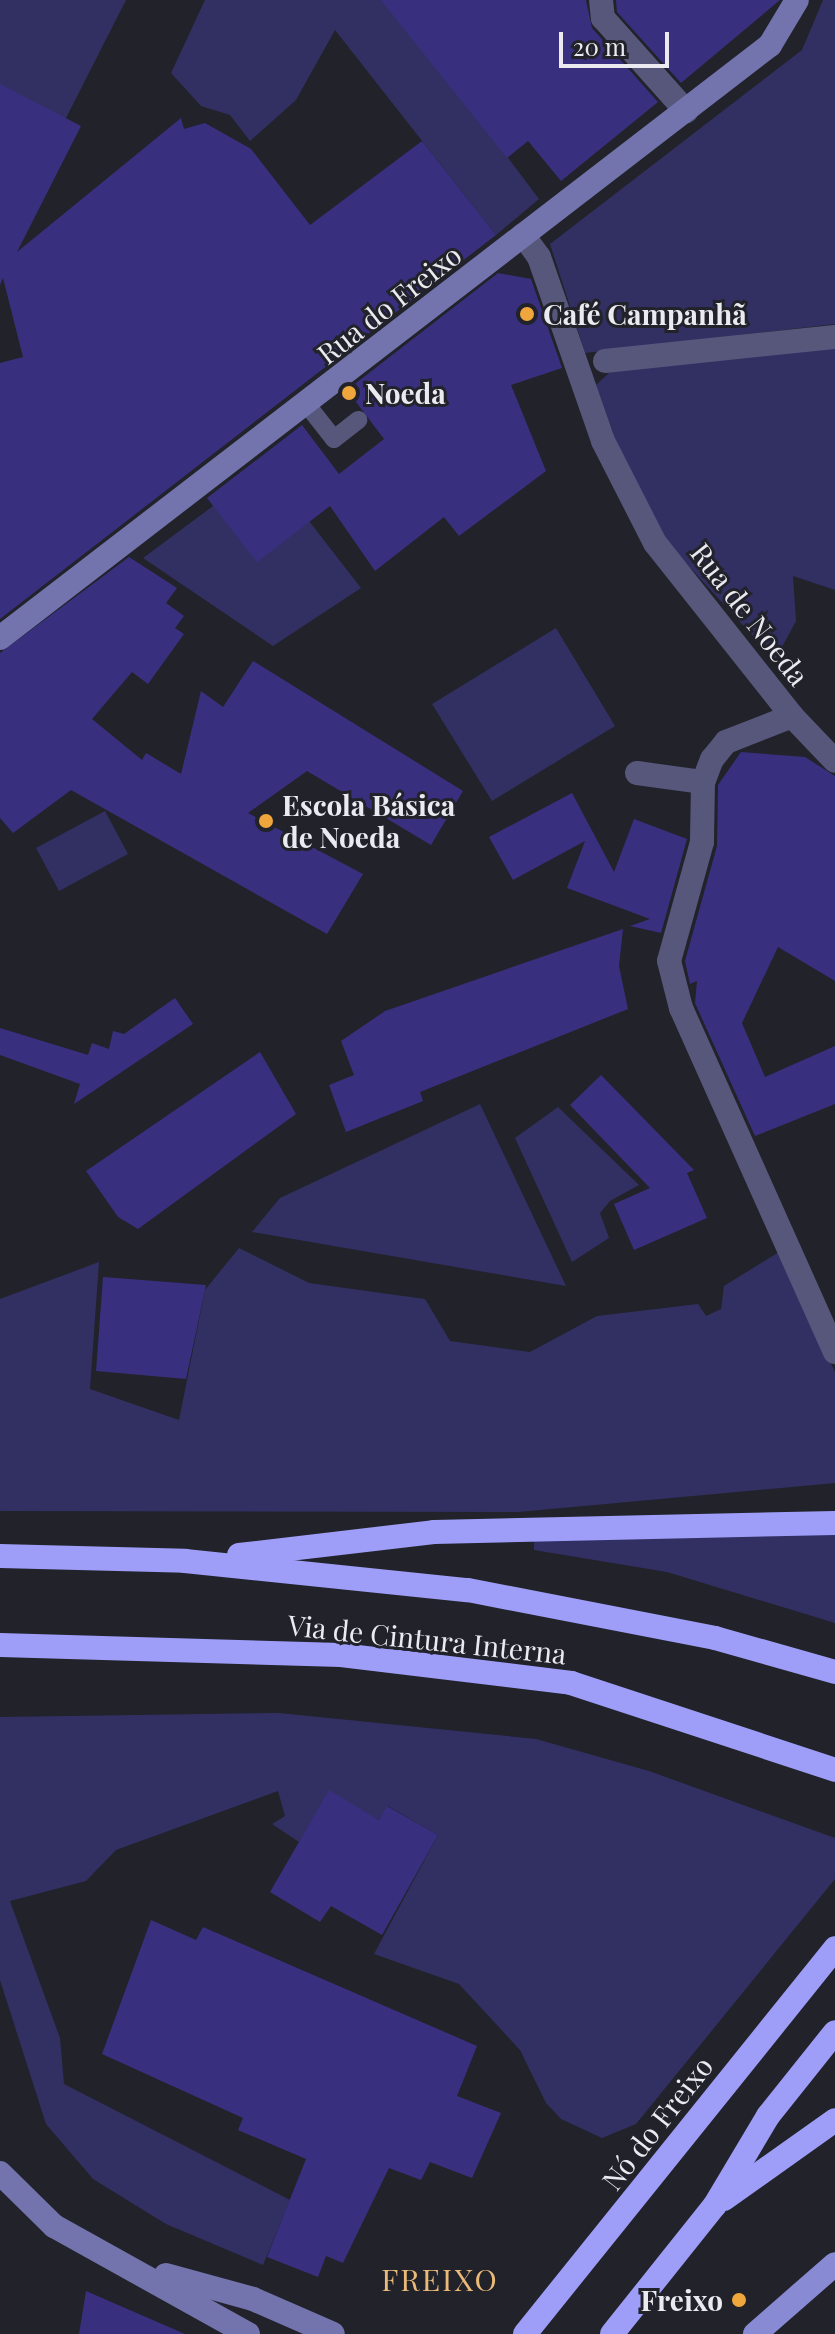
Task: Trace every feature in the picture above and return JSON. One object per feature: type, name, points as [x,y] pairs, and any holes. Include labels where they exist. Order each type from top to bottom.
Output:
[{"type":"highway","points":[[185,1561],[434,1532],[835,1523]]},
{"type":"highway","name":"Via de Cintura Interna","points":[[0,1556],[185,1561],[468,1590],[715,1638],[835,1672]]},
{"type":"highway","name":"Via de Cintura Interna","points":[[0,1645],[341,1655],[571,1683],[826,1766]]},
{"type":"highway","name":"Nó do Freixo","points":[[525,2334],[835,1948]]},
{"type":"highway","points":[[612,2334],[715,2205],[768,2116],[835,2032]]},
{"type":"highway","points":[[715,2205],[835,2120]]},
{"type":"main road","name":"Rua do Freixo","points":[[0,638],[308,406],[779,37],[797,0]]},
{"type":"main road","points":[[0,2173],[54,2226],[139,2268],[248,2334]]},
{"type":"main road","points":[[755,2334],[835,2264]]},
{"type":"main road","points":[[139,2268],[253,2299],[333,2334]]},
{"type":"street","points":[[601,0],[603,18],[686,111]]},
{"type":"street","name":"Rua de Noeda","points":[[523,235],[539,257],[591,363],[603,441],[655,543],[792,716],[726,742],[703,782],[702,842],[670,945],[673,985],[835,1352]]},
{"type":"street","points":[[591,363],[835,337]]},
{"type":"street","points":[[792,716],[835,761]]},
{"type":"street","points":[[637,773],[703,782]]},
{"type":"lane","points":[[308,406],[334,439],[358,420]]},
{"type":"shaded area","points":[[0,0],[126,0],[66,118],[0,146]]},
{"type":"shaded area","points":[[205,0],[389,0],[539,199],[496,235],[335,30],[296,100],[250,141],[230,115],[201,106],[171,73]]},
{"type":"shaded area","points":[[823,0],[835,0],[835,324],[585,353],[550,244],[802,50]]},
{"type":"shaded area","points":[[835,347],[835,590],[793,576],[796,621],[775,660],[661,536],[624,464],[596,385],[610,372]]},
{"type":"shaded area","points":[[213,506],[309,521],[361,588],[273,646],[143,558]]},
{"type":"shaded area","points":[[556,628],[615,726],[492,801],[432,704]]},
{"type":"shaded area","points":[[105,811],[128,854],[59,891],[36,848]]},
{"type":"shaded area","points":[[480,1104],[566,1286],[252,1232],[280,1198]]},
{"type":"shaded area","points":[[558,1107],[639,1185],[610,1201],[600,1213],[609,1238],[572,1262],[515,1138]]},
{"type":"shaded area","points":[[239,1248],[309,1283],[425,1299],[450,1341],[530,1352],[597,1316],[698,1304],[706,1316],[721,1309],[724,1286],[779,1252],[835,1372],[835,1483],[518,1512],[0,1511],[0,1299],[99,1262],[90,1389],[179,1420],[205,1290]]},
{"type":"shaded area","points":[[835,1532],[835,1623],[667,1572],[534,1550],[534,1541]]},
{"type":"shaded area","points":[[279,1713],[536,1739],[649,1771],[835,1838],[835,1879],[636,2124],[602,2138],[561,2119],[546,2103],[520,2050],[459,1984],[374,1954],[438,1835],[388,1806],[379,1820],[329,1791],[299,1842],[272,1824],[285,1816],[278,1791],[116,1850],[86,1881],[10,1901],[60,2038],[64,2084],[290,2200],[263,2265],[166,2224],[93,2179],[46,2124],[0,1980],[0,1717]]},
{"type":"building","points":[[381,0],[586,0],[592,28],[658,102],[561,181],[528,141],[507,158]]},
{"type":"building","points":[[616,0],[780,0],[681,83],[617,12]]},
{"type":"building","points":[[0,84],[81,126],[17,252],[181,118],[184,129],[205,123],[251,149],[310,225],[422,141],[496,235],[0,619],[0,363],[23,357],[3,278],[0,285]]},
{"type":"building","points":[[498,273],[531,279],[562,368],[511,385],[546,471],[459,536],[444,517],[375,571],[330,506],[257,562],[207,498],[302,425],[339,474],[384,439],[347,390]]},
{"type":"building","points":[[129,557],[177,588],[166,603],[184,616],[175,628],[184,634],[148,684],[132,672],[92,719],[142,760],[146,753],[181,774],[201,691],[223,707],[253,661],[463,791],[431,845],[307,771],[248,813],[363,874],[327,934],[71,790],[13,833],[0,818],[0,653]]},
{"type":"building","points":[[741,752],[805,757],[835,776],[835,981],[778,947],[742,1023],[765,1077],[835,1046],[835,1104],[755,1136],[695,1003],[697,981],[690,984],[685,961],[717,846],[718,785]]},
{"type":"building","points":[[572,793],[614,872],[634,819],[687,839],[661,933],[630,926],[650,919],[567,888],[585,841],[513,880],[489,837]]},
{"type":"building","points":[[623,929],[619,966],[628,1009],[420,1092],[423,1101],[346,1132],[329,1085],[354,1075],[341,1041],[385,1011]]},
{"type":"building","points":[[175,998],[193,1024],[74,1104],[80,1084],[0,1055],[0,1028],[88,1055],[92,1043],[109,1049],[113,1031],[124,1034]]},
{"type":"building","points":[[260,1052],[296,1114],[138,1229],[118,1217],[86,1171]]},
{"type":"building","points":[[601,1075],[694,1170],[687,1173],[707,1218],[634,1250],[614,1204],[650,1188],[570,1105]]},
{"type":"building","points":[[103,1277],[206,1285],[186,1379],[96,1371]]},
{"type":"building","points":[[329,1790],[379,1820],[387,1806],[438,1835],[382,1935],[331,1906],[320,1922],[270,1892]]},
{"type":"building","points":[[151,1920],[196,1940],[203,1927],[477,2046],[457,2096],[501,2113],[472,2178],[430,2162],[421,2180],[389,2168],[343,2263],[326,2256],[318,2277],[267,2257],[306,2159],[238,2130],[243,2118],[102,2054]]},
{"type":"building","points":[[86,2291],[185,2334],[79,2334]]},
{"type":"place","name":"Café Campanhã","points":[[527,314]]},
{"type":"place","name":"Noeda","points":[[349,393]]},
{"type":"place","name":"Escola Básica de Noeda","points":[[266,821]]},
{"type":"place","name":"Freixo","points":[[739,2300]]},
{"type":"district","name":"FREIXO","points":[[440,2279]]}]
